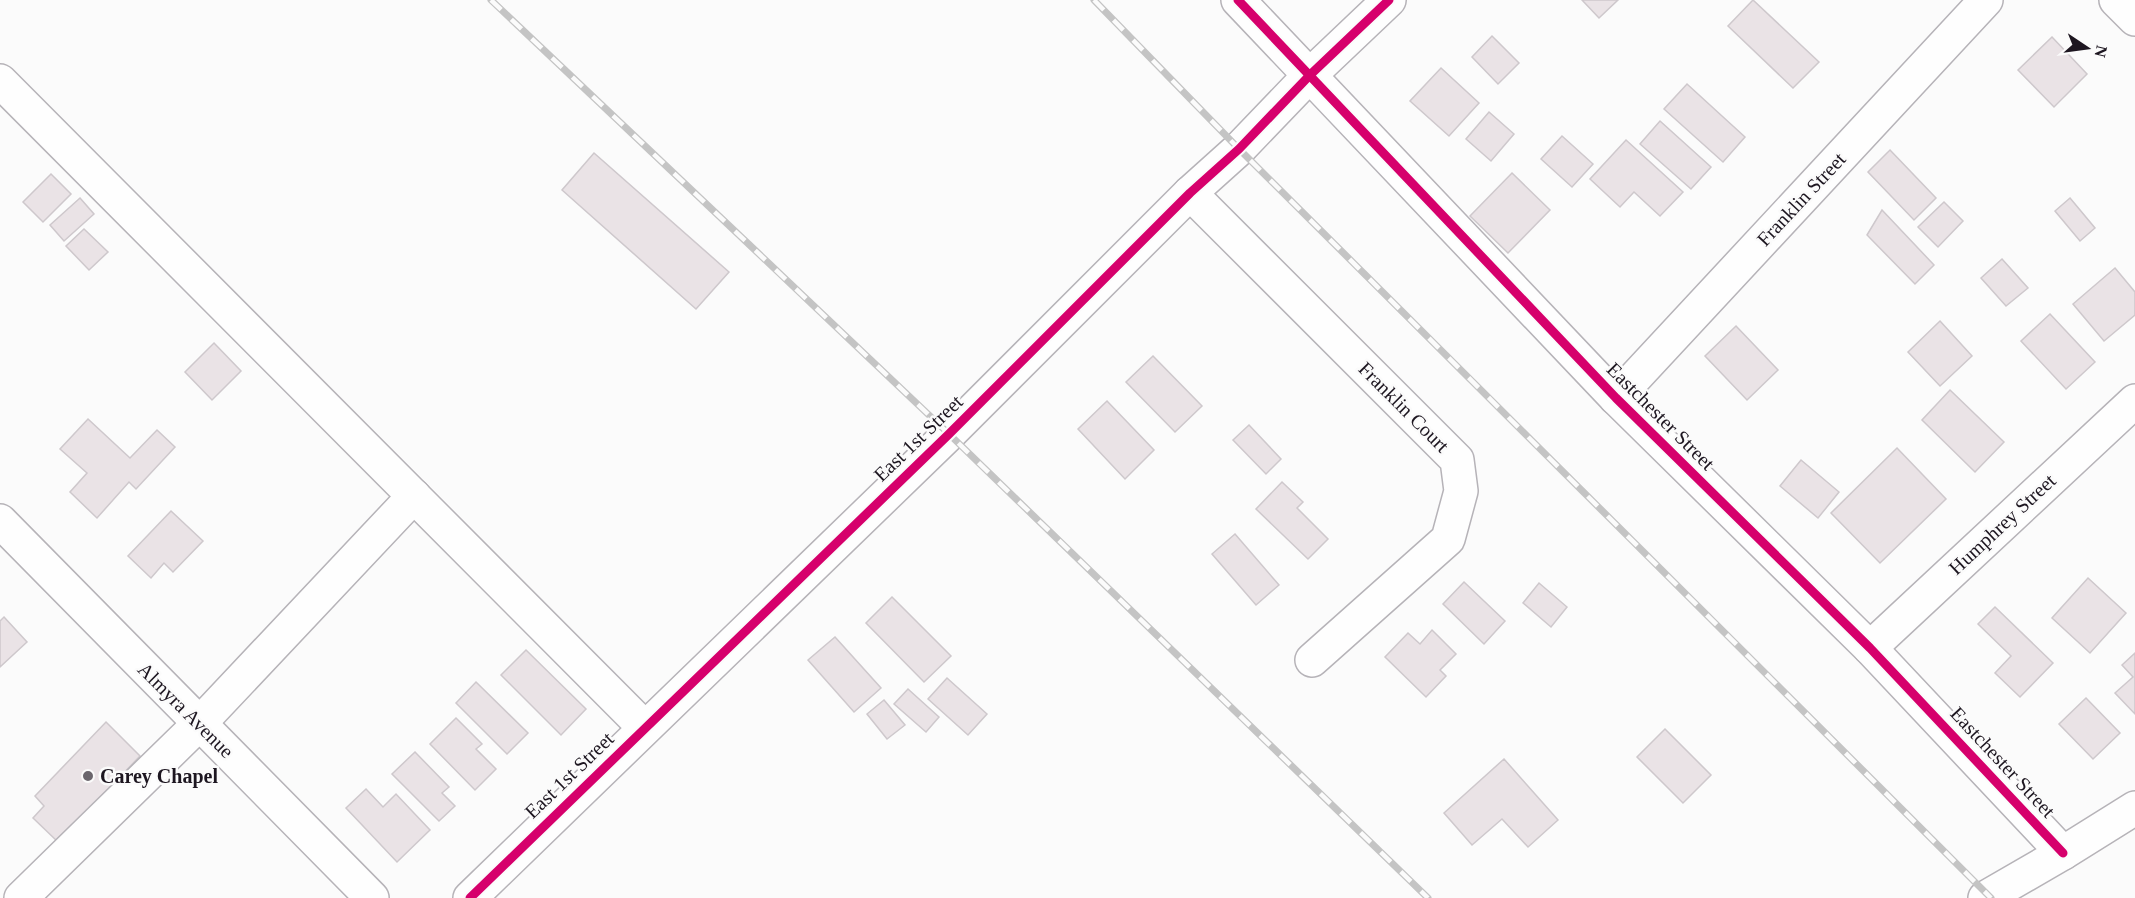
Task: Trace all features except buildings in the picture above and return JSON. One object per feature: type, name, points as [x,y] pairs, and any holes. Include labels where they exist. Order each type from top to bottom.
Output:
[{"type":"street","name":"Eastchester Street","points":[[1238,0],[1616,398],[1870,648],[2063,853]]},
{"type":"street","name":"East 1st Street","points":[[470,898],[940,442],[1190,193],[1239,149],[1310,75],[1389,0]]},
{"type":"street","name":"Franklin Street","points":[[1616,398],[1986,0]]},
{"type":"street","points":[[2116,0],[2135,19]]},
{"type":"street","points":[[0,81],[644,727]]},
{"type":"street","name":"Franklin Court","points":[[1190,193],[1457,460],[1461,490],[1448,539],[1312,660]]},
{"type":"street","name":"Humphrey Street","points":[[1870,648],[2135,401]]},
{"type":"street","points":[[21,898],[200,723],[414,496]]},
{"type":"street","name":"Almyra Avenue","points":[[0,521],[372,898]]},
{"type":"street","points":[[1985,898],[2135,808]]},
{"type":"railway","points":[[491,0],[949,434],[1428,898]]},
{"type":"railway","points":[[1094,0],[1239,149],[1991,898]]},
{"type":"cycle path","points":[[1238,0],[1616,398],[1870,648],[2063,853]]},
{"type":"cycle path","points":[[470,898],[949,434],[1190,193],[1239,149],[1310,75],[1389,0]]},
{"type":"place","name":"Carey Chapel","points":[[88,776]]}]
